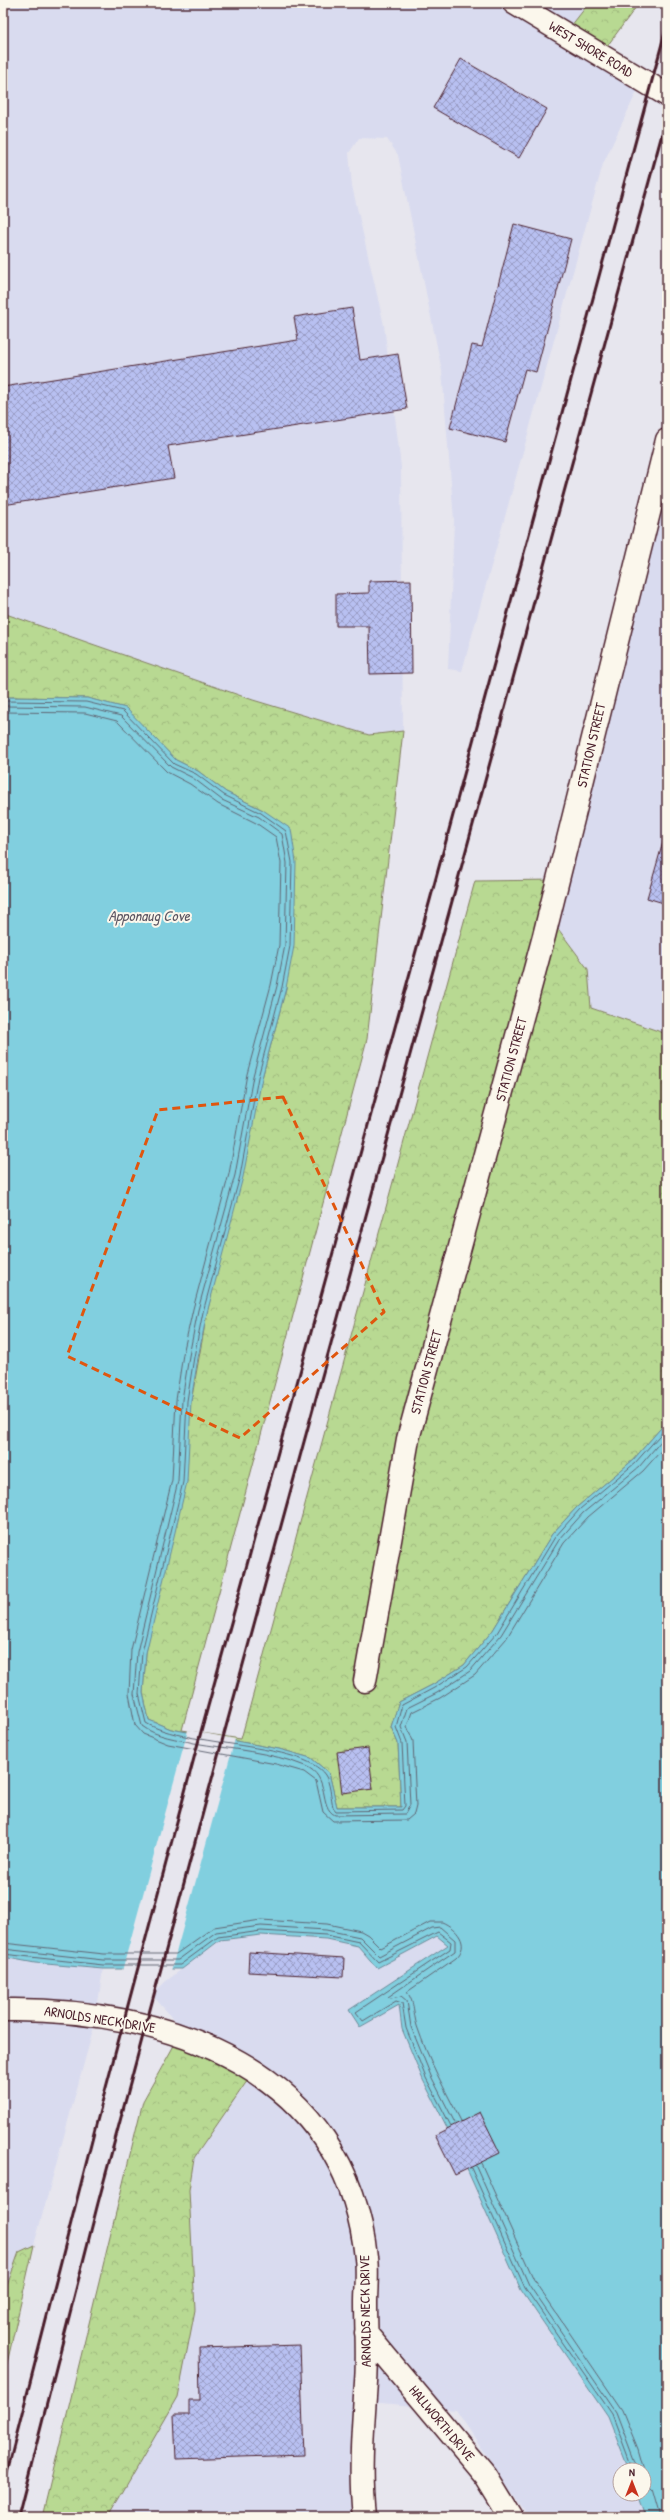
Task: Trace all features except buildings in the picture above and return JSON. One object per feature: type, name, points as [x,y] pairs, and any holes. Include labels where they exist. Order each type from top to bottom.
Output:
[{"type":"street","name":"WEST SHORE ROAD","points":[[514,3],[667,95]]},
{"type":"street","name":"STATION STREET","points":[[365,1681],[408,1439],[544,936],[667,440]]},
{"type":"street","name":"ARNOLDS NECK DRIVE","points":[[3,2010],[58,2011],[110,2018],[168,2030],[205,2044],[284,2091],[315,2125],[335,2154],[349,2189],[359,2221],[366,2258],[366,2380],[363,2426],[364,2517]]},
{"type":"street","name":"HALLWORTH DRIVE","points":[[366,2334],[486,2476],[511,2517]]},
{"type":"highlighted area","points":[[283,1097],[384,1312],[240,1438],[67,1356],[158,1110]]},
{"type":"shaded area","points":[[3,3],[589,3],[564,35],[638,89],[603,164],[462,671],[448,669],[454,520],[442,371],[398,155],[387,139],[359,138],[349,153],[352,186],[384,325],[401,467],[403,731],[369,735],[253,700],[3,613]]},
{"type":"shaded area","points":[[667,439],[667,1034],[591,1008],[588,969],[550,918]]},
{"type":"shaded area","points":[[261,1935],[326,1939],[358,1946],[377,1968],[437,1936],[448,1945],[350,2010],[361,2027],[399,2004],[402,2029],[423,2080],[457,2147],[521,2290],[608,2417],[626,2462],[612,2462],[612,2502],[640,2502],[645,2517],[528,2517],[456,2410],[370,2402],[371,2517],[108,2517],[189,2190],[194,2158],[254,2072],[180,2026],[152,1995],[165,1982],[220,1940]]},
{"type":"shaded area","points":[[3,1957],[35,1963],[103,1969],[95,2023],[34,2245],[19,2252],[3,2297]]},
{"type":"green space","points":[[589,3],[639,3],[602,53],[564,35]]},
{"type":"green space","points":[[3,613],[253,700],[369,735],[403,731],[367,1039],[182,1730],[241,1739],[475,881],[557,880],[550,918],[588,969],[591,1008],[667,1034],[667,1421],[633,1460],[577,1507],[552,1534],[493,1630],[464,1665],[432,1685],[399,1702],[391,1727],[398,1743],[401,1807],[337,1807],[329,1773],[311,1758],[279,1749],[171,1729],[149,1720],[143,1693],[146,1653],[207,1313],[262,1078],[286,988],[263,810],[226,792],[198,771],[176,760],[125,708],[87,698],[3,697]]},
{"type":"green space","points":[[177,2040],[254,2071],[194,2158],[189,2190],[195,2310],[178,2397],[108,2517],[42,2517],[143,2101]]},
{"type":"green space","points":[[34,2245],[3,2381],[3,2297],[19,2252]]},
{"type":"water","name":"Apponaug Cove","points":[[3,697],[87,698],[126,708],[176,760],[198,771],[226,792],[263,810],[291,829],[296,862],[294,946],[286,988],[262,1078],[243,1177],[207,1313],[191,1401],[187,1482],[146,1653],[143,1693],[149,1720],[171,1729],[279,1749],[311,1758],[329,1773],[337,1807],[401,1807],[398,1743],[391,1727],[399,1702],[432,1685],[464,1665],[493,1630],[552,1534],[577,1507],[633,1460],[667,1421],[667,2517],[645,2517],[640,2502],[652,2502],[652,2462],[626,2462],[608,2417],[521,2290],[457,2147],[423,2080],[402,2029],[399,2005],[360,2027],[349,2010],[448,1945],[437,1936],[377,1968],[358,1946],[326,1939],[261,1935],[220,1940],[182,1969],[103,1969],[35,1963],[3,1957]]},
{"type":"pier","points":[[188,1730],[235,1739],[171,1971],[122,1971]]},
{"type":"railway","points":[[3,2488],[96,2125],[202,1728],[430,900],[667,25]]},
{"type":"railway","points":[[18,2517],[98,2203],[224,1734],[667,116]]}]
